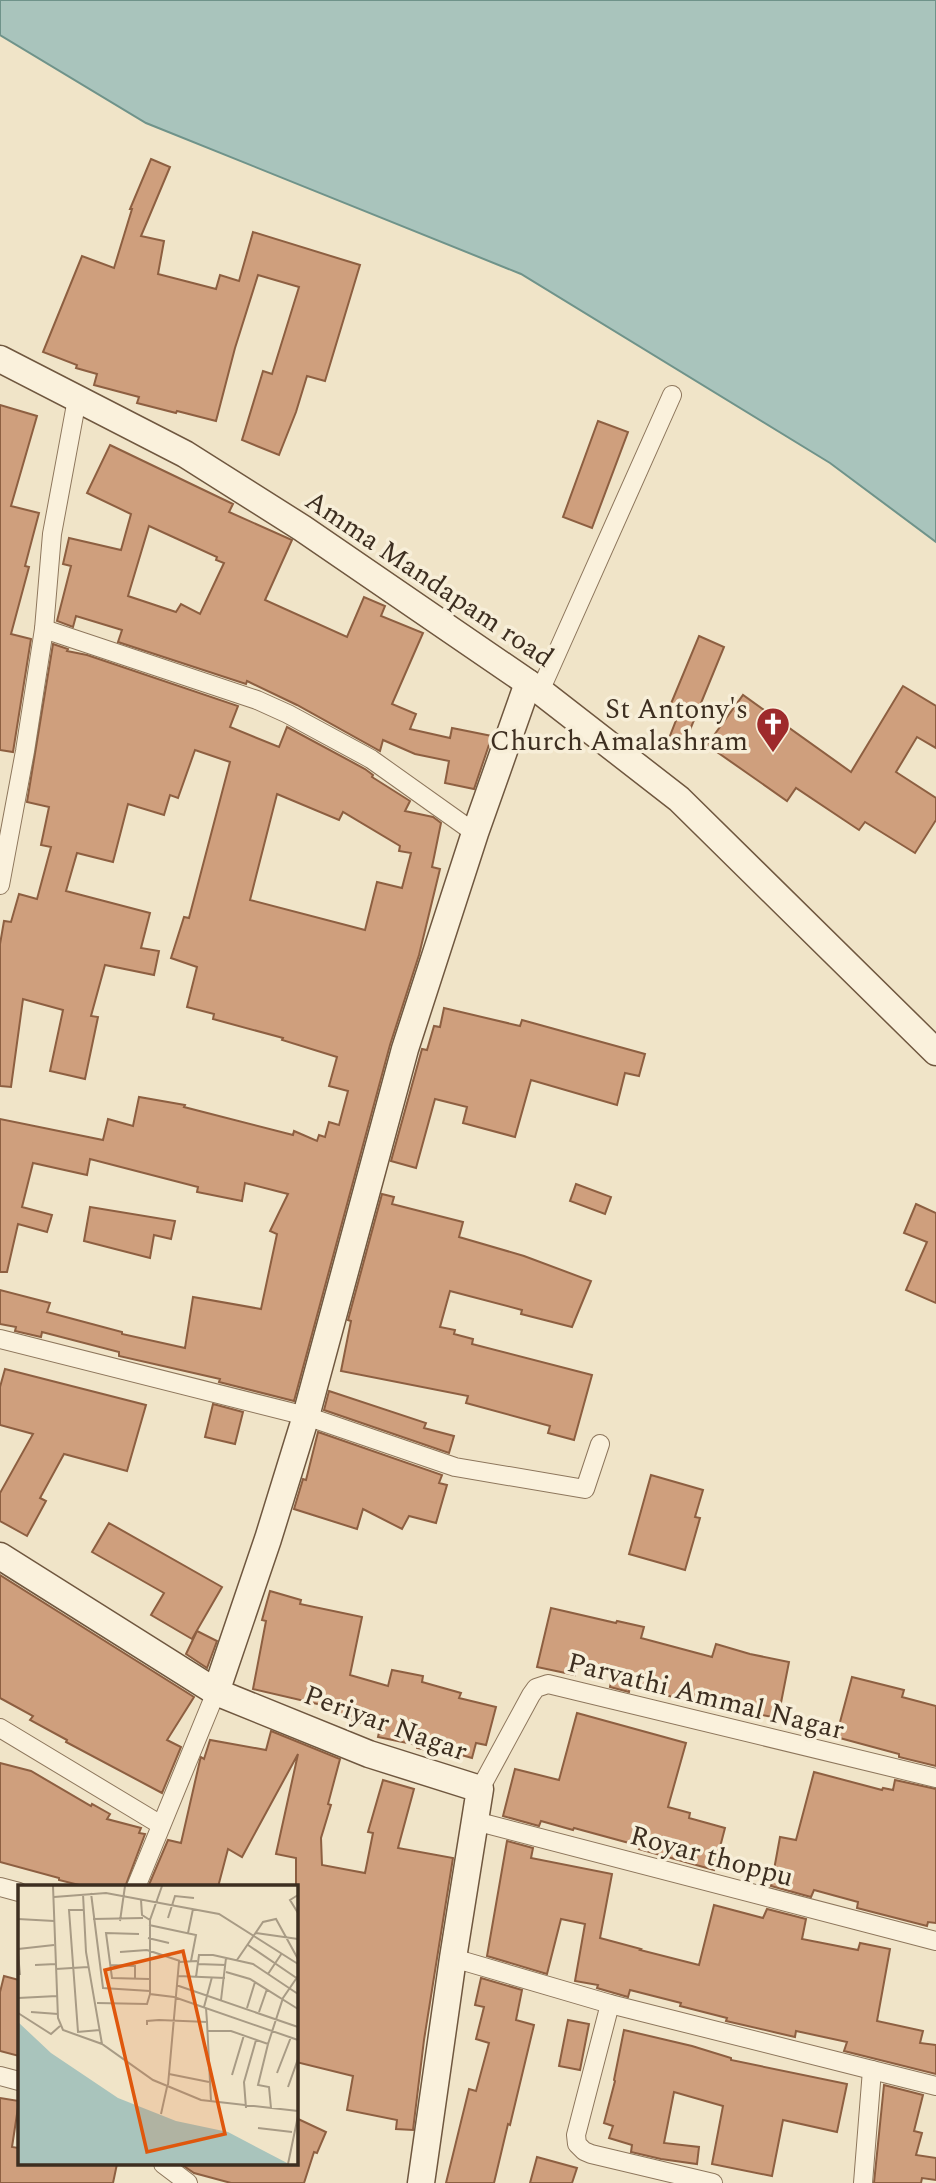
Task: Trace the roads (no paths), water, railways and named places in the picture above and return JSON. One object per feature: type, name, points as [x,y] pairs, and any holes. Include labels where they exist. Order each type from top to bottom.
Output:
[{"type":"street","name":"Amma Mandapam road","points":[[0,359],[196,461],[302,528],[534,687],[679,799],[936,1052]]},
{"type":"street","points":[[137,1885],[216,1692],[268,1539],[306,1416],[405,1049],[475,833],[534,687],[672,395]]},
{"type":"street","points":[[0,886],[44,629],[52,534],[77,399]]},
{"type":"street","points":[[44,629],[257,700],[288,714],[370,759],[475,833]]},
{"type":"street","points":[[0,1339],[306,1416],[455,1467],[585,1489],[600,1444]]},
{"type":"street","name":"Periyar Nagar","points":[[0,1556],[216,1692],[369,1754],[480,1789],[421,2183]]},
{"type":"street","name":"Parvathi Ammal Nagar","points":[[480,1789],[531,1695],[536,1688],[548,1684],[936,1778]]},
{"type":"street","points":[[0,1728],[161,1825]]},
{"type":"street","name":"Royar thoppu","points":[[475,1821],[936,1941]]},
{"type":"street","points":[[0,1887],[18,1892]]},
{"type":"street","points":[[453,1958],[610,2004],[936,2086]]},
{"type":"street","points":[[610,2004],[576,2135],[577,2144],[591,2154],[713,2183]]},
{"type":"street","points":[[863,2183],[872,2070]]},
{"type":"street","points":[[0,2076],[18,2081]]},
{"type":"street","points":[[166,2166],[188,2183]]},
{"type":"water","points":[[0,0],[936,0],[936,542],[830,463],[521,274],[146,123],[0,35]]},
{"type":"place","name":"St Antony's Church Amalashram","points":[[773,754]]}]
